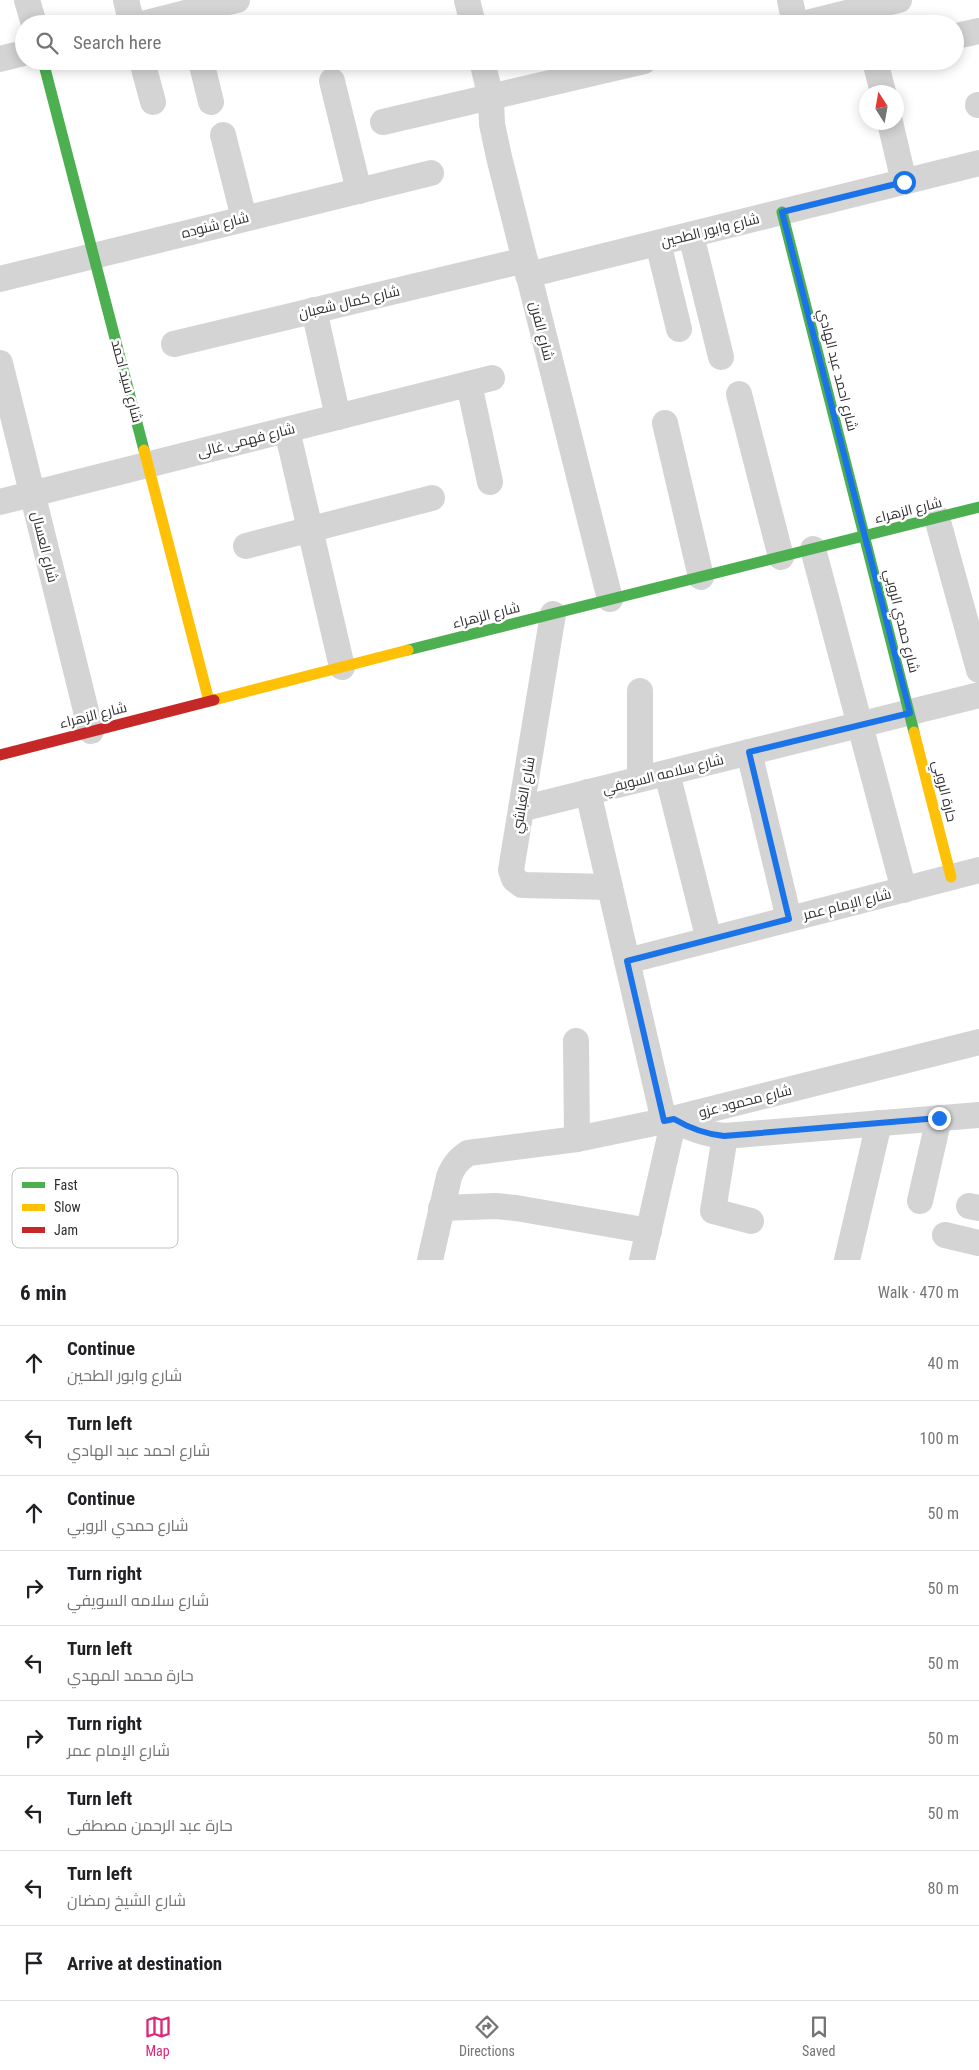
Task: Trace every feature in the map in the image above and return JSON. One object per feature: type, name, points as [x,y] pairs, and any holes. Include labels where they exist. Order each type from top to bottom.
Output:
[{"type":"street","points":[[28,0],[32,15]]},
{"type":"street","points":[[126,0],[130,15]]},
{"type":"street","points":[[189,12],[237,0]]},
{"type":"street","points":[[467,0],[471,15]]},
{"type":"street","points":[[790,0],[793,15]]},
{"type":"street","points":[[867,15],[899,0]]},
{"type":"street","points":[[0,59],[15,55]]},
{"type":"street","name":"شارع سيد احمد","points":[[45,70],[209,701]]},
{"type":"street","points":[[144,70],[153,102]]},
{"type":"street","points":[[204,70],[212,102]]},
{"type":"street","name":"شارع الفرن","points":[[484,70],[491,98],[492,124],[499,157],[610,599]]},
{"type":"street","points":[[382,122],[607,70]]},
{"type":"street","points":[[877,70],[881,85]]},
{"type":"street","points":[[332,81],[359,191]]},
{"type":"street","points":[[892,130],[904,182]]},
{"type":"street","points":[[223,135],[244,218]]},
{"type":"street","name":"شارع وابور الطحين","points":[[526,268],[658,243],[979,163]]},
{"type":"street","name":"شارع شنوده","points":[[1,273],[94,255],[431,173]]},
{"type":"street","name":"شارع احمد عبد الهادي","points":[[782,212],[865,536]]},
{"type":"street","points":[[691,234],[720,358]]},
{"type":"street","points":[[658,243],[679,329]]},
{"type":"street","name":"شارع كمال شعبان","points":[[174,344],[314,310],[526,268]]},
{"type":"street","points":[[314,310],[338,417]]},
{"type":"street","name":"شارع العسال","points":[[0,363],[91,731]]},
{"type":"street","name":"شارع فهمى غالى","points":[[0,502],[481,381],[490,482]]},
{"type":"street","points":[[739,394],[781,557]]},
{"type":"street","points":[[665,423],[701,577]]},
{"type":"street","points":[[287,430],[342,667]]},
{"type":"street","points":[[246,546],[432,498]]},
{"type":"street","name":"شارع الزهراء","points":[[0,755],[979,507]]},
{"type":"street","points":[[937,518],[979,670]]},
{"type":"street","name":"شارع حمدي الروبي","points":[[865,536],[910,713]]},
{"type":"street","points":[[813,549],[904,890]]},
{"type":"street","name":"شارع الغباشي","points":[[553,614],[511,870],[518,882],[522,884],[610,887]]},
{"type":"street","points":[[640,691],[640,780]]},
{"type":"street","name":"شارع سلامه السويفي","points":[[521,809],[979,695]]},
{"type":"street","name":"حارة الروبي","points":[[910,713],[951,877]]},
{"type":"street","points":[[749,752],[789,919]]},
{"type":"street","points":[[667,773],[709,940]]},
{"type":"street","points":[[588,792],[627,961],[669,1120],[642,1260]]},
{"type":"street","name":"شارع الإمام عمر","points":[[627,961],[979,870]]},
{"type":"street","points":[[576,1041],[577,1139]]},
{"type":"street","name":"شارع محمود عزو","points":[[442,1208],[452,1167],[459,1159],[468,1154],[478,1151],[577,1139],[669,1120],[979,1042]]},
{"type":"street","points":[[669,1120],[698,1131],[724,1136],[979,1115]]},
{"type":"street","points":[[920,1201],[939,1118]]},
{"type":"street","points":[[847,1260],[879,1123]]},
{"type":"street","points":[[724,1136],[713,1211],[751,1221]]},
{"type":"street","points":[[430,1260],[442,1208],[496,1206],[516,1208],[649,1231]]},
{"type":"street","points":[[945,1235],[979,1243]]},
{"type":"traffic: fast","points":[[45,70],[144,450]]},
{"type":"traffic: fast","points":[[782,212],[914,732]]},
{"type":"traffic: fast","points":[[408,650],[979,507]]},
{"type":"traffic: slow","points":[[144,450],[209,701]]},
{"type":"traffic: slow","points":[[214,700],[408,650]]},
{"type":"traffic: slow","points":[[914,732],[951,877]]},
{"type":"traffic: jam","points":[[0,755],[214,700]]},
{"type":"route","points":[[904,182],[782,212],[910,713],[749,752],[789,919],[627,961],[664,1121],[674,1119],[690,1128],[707,1134],[724,1136],[939,1118]]}]
